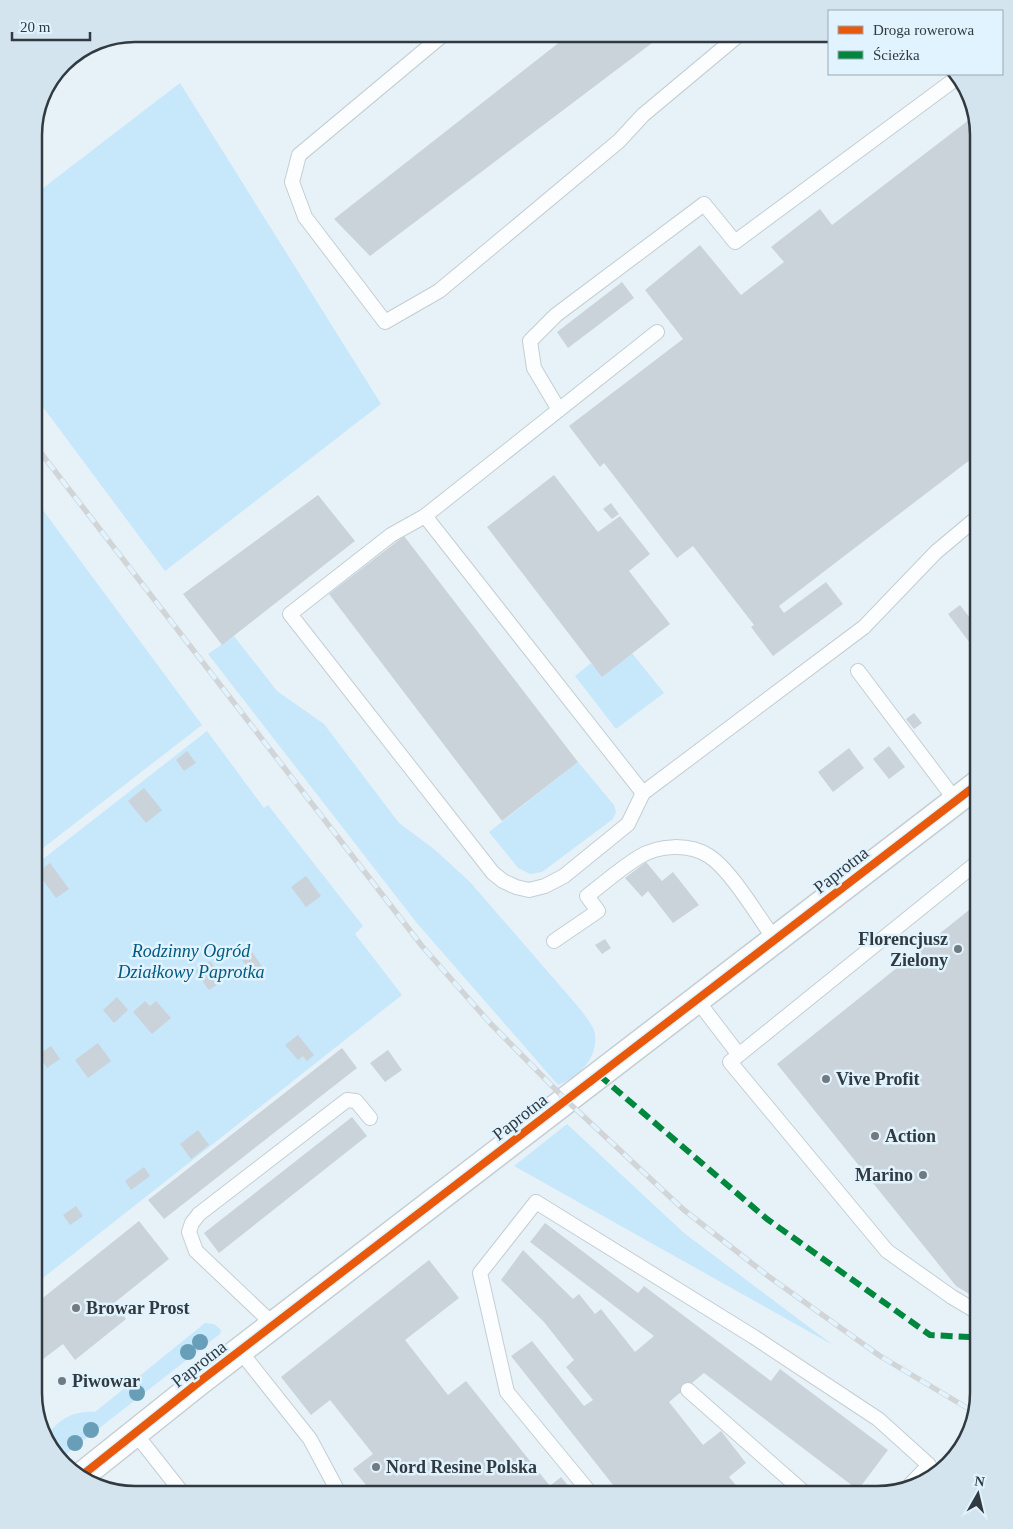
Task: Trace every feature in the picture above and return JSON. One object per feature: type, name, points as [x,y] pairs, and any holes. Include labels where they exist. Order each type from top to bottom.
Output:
[{"type":"street","name":"Paprotna","points":[[86,1472],[240,1350],[970,790]]},
{"type":"lane","points":[[434,42],[298,155],[292,182],[305,217],[386,322],[439,291],[619,141],[643,115],[729,43]]},
{"type":"lane","points":[[559,410],[534,368],[530,341],[556,315],[704,204],[735,242],[952,81]]},
{"type":"lane","points":[[657,332],[425,516],[390,535],[290,614],[463,836],[493,873],[503,882],[529,890],[544,886],[564,876],[628,824],[643,793],[864,627],[936,552],[970,524]]},
{"type":"lane","points":[[425,516],[643,793]]},
{"type":"lane","points":[[858,671],[956,801]]},
{"type":"lane","points":[[554,941],[598,911],[587,896],[640,856],[656,849],[681,847],[708,856],[727,874],[775,940]]},
{"type":"lane","points":[[970,868],[730,1062],[888,1251],[970,1308]]},
{"type":"lane","points":[[697,1000],[739,1055]]},
{"type":"lane","points":[[274,1325],[196,1251],[189,1232],[192,1223],[199,1214],[347,1100],[356,1102],[370,1118]]},
{"type":"lane","points":[[585,1486],[507,1392],[480,1273],[536,1202],[754,1337],[878,1419],[929,1465],[918,1477]]},
{"type":"lane","points":[[240,1350],[310,1439],[335,1486]]},
{"type":"lane","points":[[688,1390],[797,1486]]},
{"type":"lane","points":[[135,1433],[177,1486]]},
{"type":"green space","points":[[180,83],[381,404],[165,571],[43,407],[43,188]]},
{"type":"green space","points":[[43,510],[202,725],[42,848]]},
{"type":"green space","points":[[234,636],[277,691],[324,724],[399,823],[434,849],[470,882],[581,1010],[593,1028],[595,1043],[590,1059],[580,1072],[558,1085],[416,922],[208,654]]},
{"type":"green space","points":[[632,653],[664,693],[616,729],[575,676],[591,663],[602,676]]},
{"type":"green space","name":"Rodzinny Ogród Działkowy Paprotka","points":[[207,731],[264,808],[268,805],[363,926],[355,934],[402,995],[42,1279],[42,859]]},
{"type":"green space","points":[[578,762],[614,805],[616,812],[613,819],[542,872],[530,874],[518,868],[489,832]]},
{"type":"green space","points":[[567,1124],[684,1233],[833,1345],[514,1166]]},
{"type":"green space","points":[[205,1323],[214,1324],[221,1330],[220,1334],[66,1454],[51,1431],[61,1421],[73,1414],[95,1412]]},
{"type":"building","points":[[559,43],[652,43],[370,256],[334,219]]},
{"type":"building","points":[[969,120],[970,460],[779,606],[784,613],[826,582],[843,604],[773,656],[751,627],[754,625],[693,546],[677,558],[604,463],[600,467],[569,426],[683,339],[645,290],[700,245],[741,295],[784,262],[771,247],[820,209],[832,225]]},
{"type":"building","points":[[622,282],[634,298],[568,348],[557,332]]},
{"type":"building","points":[[554,475],[598,532],[620,516],[650,554],[629,571],[670,624],[602,677],[487,527]]},
{"type":"building","points":[[318,495],[355,541],[222,645],[183,594]]},
{"type":"building","points":[[611,503],[619,514],[612,519],[603,509]]},
{"type":"building","points":[[404,536],[578,762],[502,821],[329,594]]},
{"type":"building","points":[[960,605],[970,618],[970,643],[948,614]]},
{"type":"building","points":[[914,713],[922,723],[914,729],[906,719]]},
{"type":"building","points":[[889,746],[905,767],[889,779],[873,759]]},
{"type":"building","points":[[849,748],[864,768],[833,792],[818,772]]},
{"type":"building","points":[[187,751],[196,763],[184,771],[176,760]]},
{"type":"building","points":[[144,788],[162,810],[146,823],[128,801]]},
{"type":"building","points":[[646,862],[662,881],[673,872],[699,905],[673,923],[648,891],[642,897],[625,878]]},
{"type":"building","points":[[50,863],[69,889],[56,898],[42,879],[42,868]]},
{"type":"building","points":[[306,876],[321,896],[306,907],[291,887]]},
{"type":"building","name":"Marino","points":[[970,909],[970,1295],[956,1286],[777,1064]]},
{"type":"building","points":[[605,939],[611,948],[602,954],[595,945]]},
{"type":"building","points":[[252,952],[266,972],[256,980],[242,960]]},
{"type":"building","points":[[210,961],[224,980],[209,990],[195,971]]},
{"type":"building","points":[[117,997],[128,1010],[114,1023],[103,1010]]},
{"type":"building","points":[[145,1001],[150,1006],[156,1001],[171,1018],[152,1034],[133,1012]]},
{"type":"building","points":[[298,1035],[314,1055],[307,1061],[303,1056],[298,1060],[285,1045]]},
{"type":"building","points":[[98,1043],[111,1061],[88,1078],[75,1060]]},
{"type":"building","points":[[51,1046],[60,1059],[47,1068],[42,1061],[42,1052]]},
{"type":"building","points":[[342,1048],[357,1068],[164,1219],[148,1200]]},
{"type":"building","points":[[388,1050],[402,1070],[385,1082],[370,1063]]},
{"type":"building","points":[[352,1117],[367,1136],[219,1253],[204,1233]]},
{"type":"building","points":[[198,1130],[209,1145],[191,1159],[180,1144]]},
{"type":"building","points":[[144,1167],[150,1176],[131,1190],[125,1181]]},
{"type":"building","points":[[76,1206],[83,1216],[70,1225],[63,1215]]},
{"type":"building","points":[[139,1221],[169,1259],[114,1303],[126,1319],[75,1360],[63,1344],[42,1360],[42,1299]]},
{"type":"building","points":[[545,1223],[638,1293],[644,1286],[771,1381],[780,1369],[888,1450],[861,1486],[853,1486],[704,1373],[669,1402],[703,1445],[721,1431],[746,1463],[729,1477],[736,1486],[614,1486],[511,1356],[532,1341],[584,1406],[593,1400],[566,1367],[574,1360],[544,1322],[501,1280],[523,1250],[573,1299],[579,1294],[595,1314],[601,1309],[635,1352],[654,1336],[530,1242]]},
{"type":"building","points":[[429,1260],[459,1298],[405,1340],[448,1395],[466,1381],[550,1486],[367,1486],[353,1469],[373,1454],[330,1400],[311,1415],[281,1377]]},
{"type":"building","points":[[561,1477],[568,1486],[550,1486]]},
{"type":"railway","points":[[43,455],[422,946],[490,1023],[566,1100],[684,1210],[768,1276],[880,1356],[969,1409]]},
{"type":"marked path","points":[[599,1075],[767,1219],[930,1335],[970,1336]]},
{"type":"cycle path","points":[[86,1472],[199,1382],[970,790]]},
{"type":"place","name":"Florencjusz Zielony","points":[[958,949]]},
{"type":"place","name":"Vive Profit","points":[[826,1079]]},
{"type":"place","name":"Action","points":[[875,1136]]},
{"type":"place","name":"Marino","points":[[923,1175]]},
{"type":"place","name":"Browar Prost","points":[[76,1308]]},
{"type":"place","name":"Piwowar","points":[[62,1381]]},
{"type":"place","name":"Nord Resine Polska","points":[[376,1467]]}]
